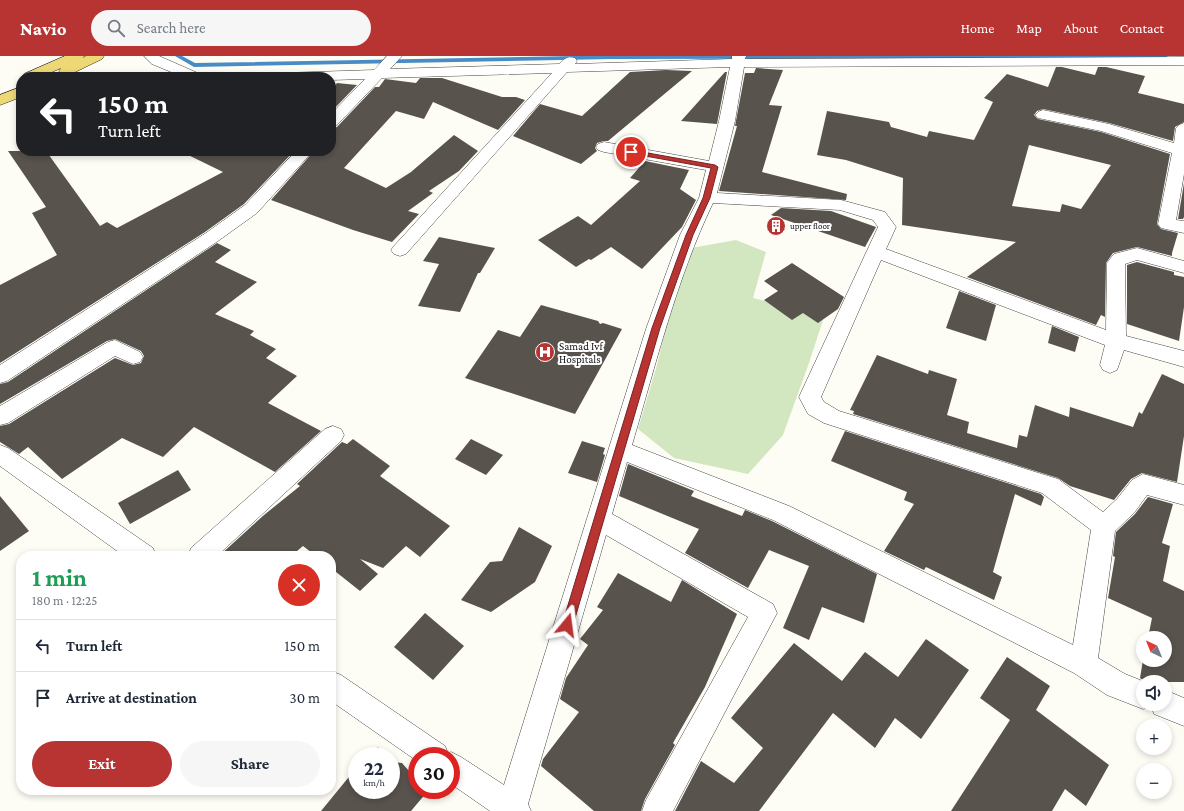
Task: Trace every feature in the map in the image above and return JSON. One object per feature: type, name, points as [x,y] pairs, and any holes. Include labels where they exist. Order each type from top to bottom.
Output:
[{"type":"main road","points":[[40,72],[77,56]]},
{"type":"main road","points":[[63,72],[97,56]]},
{"type":"main road","points":[[0,89],[16,82]]},
{"type":"main road","points":[[0,101],[16,93]]},
{"type":"street","points":[[151,56],[163,64],[183,72]]},
{"type":"street","points":[[336,118],[395,56]]},
{"type":"street","points":[[336,75],[569,62],[738,60],[1184,61]]},
{"type":"street","points":[[460,773],[514,810],[598,518],[656,328],[690,235],[706,198],[727,121],[738,60]]},
{"type":"street","points":[[400,250],[569,62]]},
{"type":"street","points":[[1043,115],[1104,127],[1180,150]]},
{"type":"street","points":[[1184,128],[1167,224],[1184,227]]},
{"type":"street","points":[[604,147],[715,167]]},
{"type":"street","points":[[0,375],[212,238],[251,209],[300,156]]},
{"type":"street","points":[[706,198],[841,205],[879,216],[887,227],[810,397],[816,408],[832,417],[1050,486],[1104,526]]},
{"type":"street","points":[[875,251],[1116,341],[1184,359]]},
{"type":"street","points":[[1110,365],[1116,341],[1116,263],[1120,258],[1137,254],[1184,267]]},
{"type":"street","points":[[0,417],[115,348],[133,357]]},
{"type":"street","points":[[205,551],[333,435]]},
{"type":"street","points":[[620,450],[781,513],[1084,664],[1117,685],[1136,692]]},
{"type":"street","points":[[0,454],[137,551]]},
{"type":"street","points":[[1084,664],[1104,526],[1123,509],[1139,487],[1143,484],[1184,495]]},
{"type":"street","points":[[598,518],[764,613],[657,811]]},
{"type":"street","points":[[336,688],[422,747]]},
{"type":"street","points":[[1172,707],[1184,712]]},
{"type":"green space","points":[[736,240],[766,252],[753,298],[806,311],[823,320],[783,435],[748,474],[674,458],[638,429],[657,365],[669,314],[691,248]]},
{"type":"building","points":[[1056,67],[1062,67],[1095,75],[1098,67],[1106,67],[1145,76],[1138,93],[1184,104],[1184,122],[1175,127],[1173,141],[1109,123],[1043,109],[1037,111],[1034,115],[1038,119],[1101,132],[1170,154],[1157,224],[1161,229],[1178,233],[1172,256],[1137,247],[1113,253],[1106,263],[1105,317],[1101,315],[1096,325],[967,277],[1016,242],[902,225],[903,178],[846,160],[817,155],[827,111],[889,122],[891,127],[927,137],[929,131],[974,140],[993,102],[984,98],[1007,74],[1048,87]],"holes":[[[1029,145],[1111,165],[1081,209],[1062,204],[1060,212],[1012,206]]]},
{"type":"building","points":[[756,68],[783,70],[769,105],[782,106],[762,172],[847,194],[846,200],[719,191],[737,126],[735,126],[745,73],[754,73]]},
{"type":"building","points":[[666,70],[692,71],[608,141],[597,143],[595,148],[597,151],[581,164],[513,136],[540,104],[582,116],[630,72]]},
{"type":"building","points":[[725,72],[727,72],[717,124],[681,121]]},
{"type":"building","points":[[420,78],[442,78],[502,97],[516,97],[525,100],[498,130],[433,102],[424,119],[396,111],[344,168],[386,188],[411,172],[454,135],[478,151],[459,171],[429,191],[433,193],[408,211],[419,214],[392,242],[353,230],[271,200],[310,156],[336,156],[336,127],[375,87],[379,87],[385,79],[416,83]]},
{"type":"building","points":[[337,83],[357,85],[336,107]]},
{"type":"building","points":[[8,151],[16,151],[16,156],[50,156],[100,226],[107,222],[117,228],[223,172],[190,156],[289,156],[244,204],[205,232],[0,363],[0,285],[57,255],[32,213],[46,207]]},
{"type":"building","points":[[645,161],[689,170],[680,189],[696,200],[682,227],[642,269],[611,247],[591,260],[589,259],[576,267],[538,240],[578,216],[591,225],[640,181],[630,178]]},
{"type":"building","points":[[1184,183],[1184,217],[1183,219],[1178,219]]},
{"type":"building","points":[[781,208],[831,211],[876,227],[865,247],[771,215]]},
{"type":"building","points":[[439,237],[495,248],[480,273],[478,273],[460,312],[418,306],[439,264],[423,261]]},
{"type":"building","points":[[217,243],[231,250],[215,262],[257,282],[215,314],[254,331],[250,335],[276,349],[266,358],[297,376],[268,403],[321,431],[275,472],[194,427],[163,457],[122,438],[62,479],[28,447],[19,454],[0,442],[0,426],[9,424],[115,358],[133,365],[141,363],[144,356],[141,351],[115,339],[107,341],[0,404],[0,384],[8,382]]},
{"type":"building","points":[[1137,262],[1174,272],[1174,275],[1184,277],[1184,307],[1179,341],[1127,324],[1127,265]]},
{"type":"building","points":[[792,263],[844,297],[838,309],[818,323],[803,313],[792,320],[764,300],[778,291],[764,281]]},
{"type":"building","points":[[959,291],[996,305],[986,341],[946,328]]},
{"type":"building","points":[[541,305],[598,321],[600,324],[603,323],[622,329],[575,414],[465,378],[498,330],[520,337]]},
{"type":"building","points":[[1052,326],[1079,337],[1075,352],[1048,343]]},
{"type":"building","points":[[877,355],[928,374],[929,370],[957,379],[947,415],[969,422],[967,433],[1017,448],[1019,435],[1027,437],[1035,405],[1069,417],[1070,407],[1133,427],[1139,412],[1142,414],[1162,374],[1184,384],[1184,436],[1177,482],[1142,473],[1131,479],[1114,500],[1070,486],[1058,478],[853,414],[854,411],[850,410]]},
{"type":"building","points":[[845,431],[1041,494],[1044,497],[1041,506],[1015,494],[993,572],[1002,577],[994,600],[926,567],[924,570],[884,551],[914,504],[904,500],[907,492],[831,461]]},
{"type":"building","points":[[353,439],[390,466],[380,476],[450,526],[420,557],[406,546],[383,568],[360,559],[378,574],[360,591],[336,572],[336,551],[310,551],[303,546],[297,551],[224,551],[264,515],[300,486],[297,484],[342,442],[347,444]]},
{"type":"building","points":[[471,439],[503,455],[486,475],[455,459]]},
{"type":"building","points":[[582,441],[605,448],[603,454],[605,455],[597,482],[568,473]]},
{"type":"building","points":[[628,464],[694,491],[691,496],[742,516],[745,510],[772,521],[877,574],[864,623],[822,607],[809,640],[783,628],[809,566],[769,550],[748,588],[685,553],[699,529],[619,496]]},
{"type":"building","points":[[178,470],[191,490],[130,524],[118,503]]},
{"type":"building","points":[[0,496],[29,531],[0,551]]},
{"type":"building","points":[[1148,497],[1173,504],[1162,543],[1170,546],[1163,581],[1184,591],[1184,682],[1172,682],[1172,675],[1140,675],[1142,667],[1172,667],[1172,631],[1149,631],[1152,618],[1108,598],[1115,557],[1113,556],[1116,532],[1135,514]]},
{"type":"building","points":[[519,527],[552,546],[535,582],[491,612],[461,600],[490,562],[502,561]]},
{"type":"building","points":[[618,573],[671,602],[682,580],[737,614],[705,687],[673,743],[675,745],[645,799],[641,811],[594,811],[541,766],[543,759],[579,712],[560,699],[566,678],[588,645],[580,639],[603,610],[597,607]]},
{"type":"building","points":[[425,613],[464,646],[433,680],[394,647]]},
{"type":"building","points":[[926,639],[969,670],[921,739],[895,718],[875,748],[833,713],[759,811],[675,811],[701,761],[734,783],[763,748],[731,718],[794,643],[842,681],[865,652],[898,677]]},
{"type":"building","points":[[1007,657],[1050,686],[1036,710],[1109,765],[1086,806],[1065,789],[1052,811],[951,811],[1010,720],[980,698]]},
{"type":"building","points":[[400,763],[408,770],[408,799],[421,799],[411,811],[321,811],[334,795],[336,795],[336,793],[348,778],[348,799],[400,799]]},
{"type":"waterway","points":[[178,56],[194,65],[611,57],[1165,56]]},
{"type":"place","name":"upper floor","points":[[776,226]]},
{"type":"place","name":"Samad Ivf Hospitals","points":[[545,352]]},
{"type":"route","points":[[567,625],[656,328],[690,235],[706,198],[715,167],[631,152]]}]
